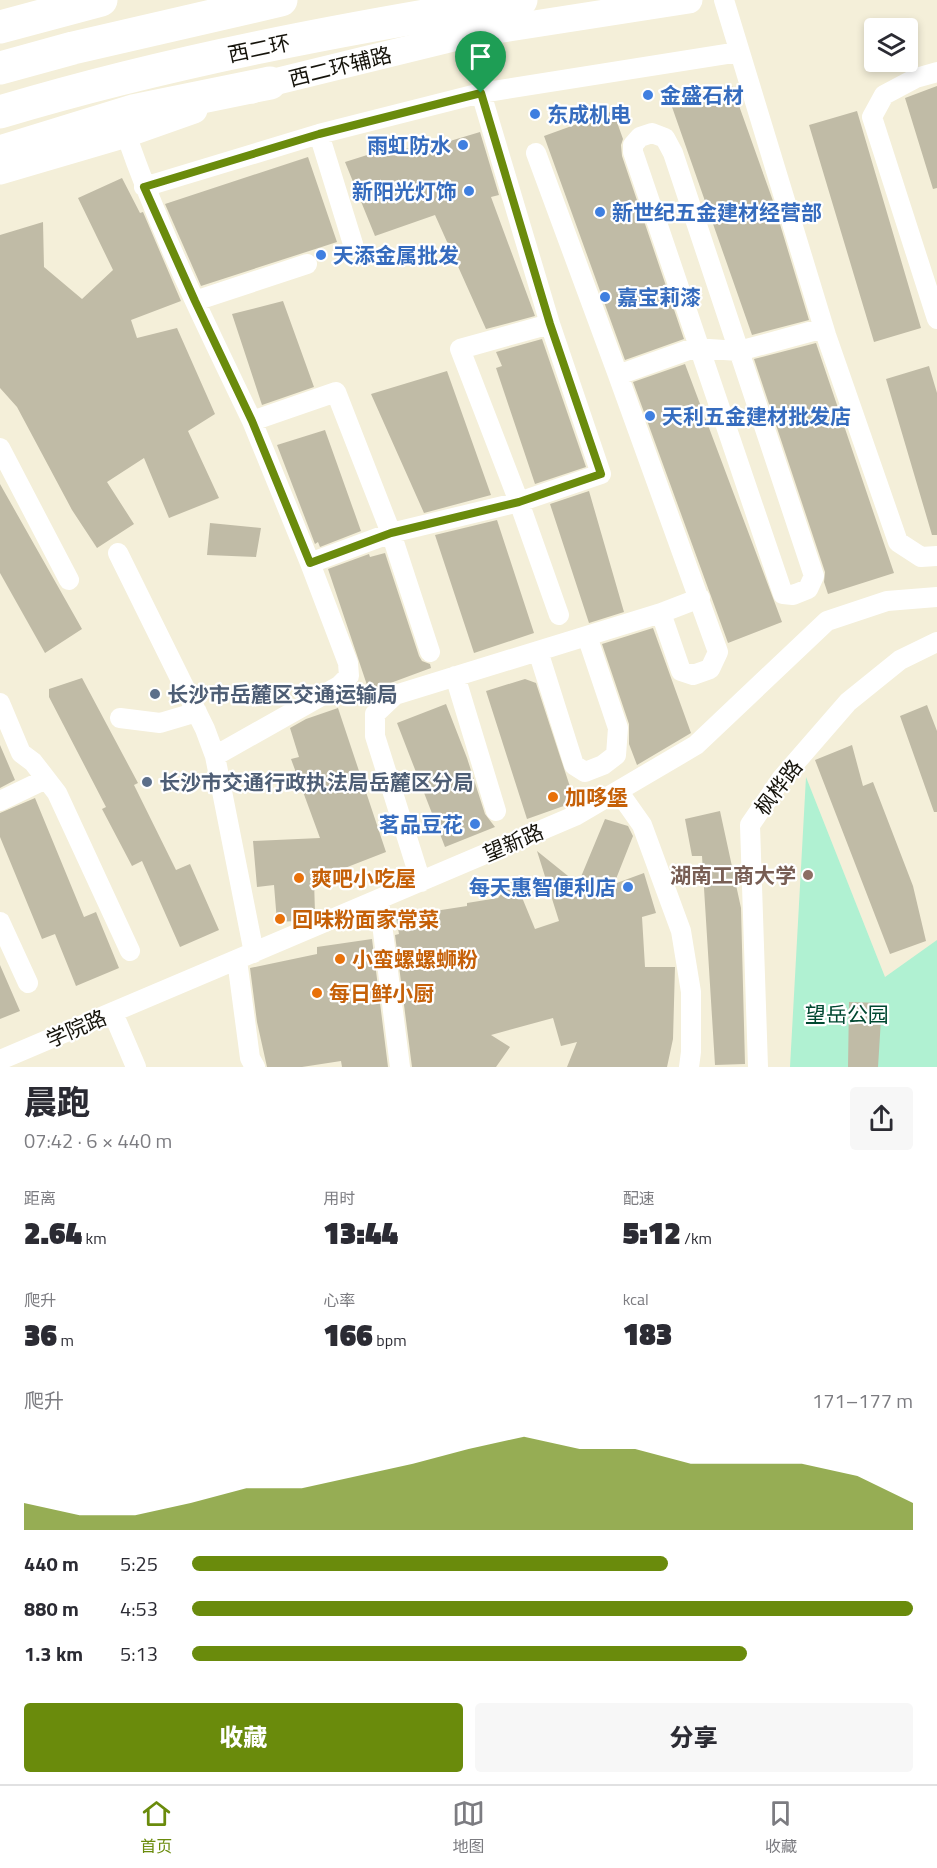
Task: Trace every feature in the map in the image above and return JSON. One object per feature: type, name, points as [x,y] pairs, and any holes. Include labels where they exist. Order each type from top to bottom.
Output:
[{"type":"highway","points":[[0,27],[101,0]]},
{"type":"highway","name":"西二环","points":[[0,68],[73,48],[281,0]]},
{"type":"highway","name":"西二环","points":[[0,112],[81,88],[222,56],[331,33],[521,0]]},
{"type":"highway","points":[[0,152],[130,122],[270,83]]},
{"type":"street","name":"西二环辅路","points":[[270,83],[470,34],[689,0]]},
{"type":"street","points":[[724,0],[824,328],[898,542],[921,558],[937,556]]},
{"type":"street","points":[[144,187],[319,134],[481,93],[740,52]]},
{"type":"street","points":[[937,72],[916,78],[884,95],[872,117],[937,319]]},
{"type":"street","points":[[310,563],[391,533],[519,502],[601,474],[550,324],[481,93]]},
{"type":"street","points":[[0,171],[130,122],[144,187],[252,421],[348,663],[349,676],[339,686],[215,756]]},
{"type":"street","points":[[652,133],[665,138],[673,153],[739,351],[814,576],[808,589],[793,595],[783,594],[633,152],[633,145],[640,137],[652,133]]},
{"type":"street","points":[[319,134],[353,244]]},
{"type":"street","points":[[536,153],[700,598],[718,652],[710,669],[693,675],[681,671],[661,612]]},
{"type":"street","points":[[195,301],[307,264]]},
{"type":"street","points":[[550,324],[460,349],[519,502],[559,615]]},
{"type":"street","points":[[618,375],[694,348],[739,351],[824,328]]},
{"type":"street","points":[[252,421],[336,392],[391,533],[430,652]]},
{"type":"street","points":[[0,448],[69,580]]},
{"type":"street","points":[[118,553],[197,712],[215,756],[246,956],[250,1058],[255,1067]]},
{"type":"street","name":"望新路","points":[[152,997],[577,815],[696,745],[827,621],[887,601],[937,597]]},
{"type":"street","points":[[421,882],[375,736],[375,714],[395,695],[587,636],[700,598]]},
{"type":"street","points":[[538,651],[574,765],[585,772],[603,765],[616,755],[618,728],[587,636]]},
{"type":"street","name":"枫桦路","points":[[758,1067],[750,825],[782,778],[848,702],[900,660],[937,642]]},
{"type":"street","points":[[455,676],[496,812]]},
{"type":"street","points":[[0,703],[21,753],[33,762],[57,793],[130,951]]},
{"type":"street","points":[[120,718],[160,723],[197,712]]},
{"type":"street","points":[[0,801],[46,779]]},
{"type":"street","points":[[618,791],[642,825],[681,931],[691,992],[691,1052],[688,1067]]},
{"type":"street","points":[[379,900],[400,1067]]},
{"type":"street","points":[[0,922],[28,983]]},
{"type":"street","name":"学院路","points":[[0,1060],[152,997]]},
{"type":"street","points":[[113,1013],[136,1067]]},
{"type":"green space","name":"望岳公园","points":[[806,777],[885,977],[937,940],[937,1067],[790,1067]]},
{"type":"building","points":[[732,86],[773,201],[809,320],[752,335],[672,107]]},
{"type":"building","points":[[937,86],[937,188],[933,189],[905,98]]},
{"type":"building","points":[[613,111],[623,139],[622,156],[684,339],[625,360],[544,136]]},
{"type":"building","points":[[857,111],[921,328],[874,342],[809,125]]},
{"type":"building","points":[[480,132],[499,195],[491,197],[535,316],[486,329],[435,215],[375,236],[345,162],[383,150],[430,147]]},
{"type":"building","points":[[308,157],[337,242],[201,286],[165,204]]},
{"type":"building","points":[[122,178],[140,213],[143,212],[181,301],[131,320],[137,338],[177,328],[215,414],[188,431],[219,498],[169,518],[144,458],[107,482],[134,524],[97,548],[72,510],[17,407],[0,388],[0,235],[43,222],[44,267],[82,299],[113,270],[78,198]]},
{"type":"building","points":[[283,301],[314,387],[262,405],[232,314]]},
{"type":"building","points":[[542,339],[586,467],[535,484],[496,368],[502,366],[496,352]]},
{"type":"building","points":[[816,343],[894,573],[828,594],[824,582],[825,572],[754,359]]},
{"type":"building","points":[[685,364],[782,622],[728,643],[633,382]]},
{"type":"building","points":[[929,366],[937,393],[937,535],[932,535],[886,379]]},
{"type":"building","points":[[447,371],[491,495],[424,513],[371,394]]},
{"type":"building","points":[[325,430],[361,531],[320,547],[318,542],[315,544],[277,445]]},
{"type":"building","points":[[0,484],[82,629],[45,653],[0,573]]},
{"type":"building","points":[[589,491],[624,612],[589,623],[550,504]]},
{"type":"building","points":[[497,520],[534,633],[474,653],[435,535]]},
{"type":"building","points":[[210,523],[261,528],[256,557],[207,555]]},
{"type":"building","points":[[385,553],[419,656],[422,661],[430,664],[431,668],[369,691],[328,569],[369,554],[370,557]]},
{"type":"building","points":[[653,628],[691,733],[637,765],[629,744],[629,724],[602,644]]},
{"type":"building","points":[[82,678],[138,783],[134,785],[176,870],[190,864],[219,930],[180,947],[142,861],[132,866],[102,809],[106,807],[49,697],[49,689]]},
{"type":"building","points":[[525,679],[536,683],[575,802],[527,819],[486,691]]},
{"type":"building","points":[[446,704],[485,814],[495,827],[445,847],[397,723]]},
{"type":"building","points":[[927,705],[937,731],[937,812],[934,812],[900,716]]},
{"type":"building","points":[[338,708],[386,852],[314,880],[315,913],[296,921],[277,922],[274,885],[257,887],[253,841],[320,838],[291,759],[299,757],[290,728],[306,719]]},
{"type":"building","points":[[0,745],[15,780],[0,788]]},
{"type":"building","points":[[852,745],[863,786],[873,782],[913,886],[926,941],[890,954],[815,760]]},
{"type":"building","points":[[35,798],[84,917],[96,912],[119,968],[76,986],[55,934],[42,939],[0,837],[0,813]]},
{"type":"building","points":[[720,811],[741,908],[745,1064],[715,1065],[702,856],[692,856],[685,819]]},
{"type":"building","points":[[605,819],[628,826],[633,836],[614,884],[644,873],[656,913],[642,917],[645,967],[675,967],[673,1039],[667,1067],[567,1067],[577,1042],[561,1046],[553,1018],[491,1035],[510,1047],[496,1067],[412,1067],[395,935],[399,934],[396,917],[467,906],[467,903],[498,898],[514,878],[535,929],[559,921],[537,851],[578,884]]},
{"type":"building","points":[[372,939],[388,1067],[342,1067],[341,1061],[302,1067],[267,1067],[257,1022],[250,968],[317,954],[317,947]]},
{"type":"building","points":[[0,965],[20,1011],[0,1019]]},
{"type":"building","points":[[849,1002],[882,1003],[878,1067],[848,1067]]},
{"type":"place","name":"金盛石材","points":[[648,95]]},
{"type":"place","name":"东成机电","points":[[535,114]]},
{"type":"place","name":"雨虹防水","points":[[463,145]]},
{"type":"place","name":"新阳光灯饰","points":[[469,191]]},
{"type":"place","name":"新世纪五金建材经营部","points":[[600,212]]},
{"type":"place","name":"天添金属批发","points":[[321,255]]},
{"type":"place","name":"嘉宝莉漆","points":[[605,297]]},
{"type":"place","name":"天利五金建材批发店","points":[[650,416]]},
{"type":"place","name":"长沙市岳麓区交通运输局","points":[[155,694]]},
{"type":"place","name":"长沙市交通行政执法局岳麓区分局","points":[[147,782]]},
{"type":"place","name":"加哆堡","points":[[553,797]]},
{"type":"place","name":"茗品豆花","points":[[475,824]]},
{"type":"place","name":"湖南工商大学","points":[[808,875]]},
{"type":"place","name":"爽吧小吃屋","points":[[299,878]]},
{"type":"place","name":"每天惠智便利店","points":[[628,887]]},
{"type":"place","name":"回味粉面家常菜","points":[[280,919]]},
{"type":"place","name":"小蛮螺螺蛳粉","points":[[340,959]]},
{"type":"place","name":"每日鲜小厨","points":[[317,993]]},
{"type":"route","points":[[481,93],[550,324],[601,474],[519,502],[391,533],[310,563],[252,421],[144,187],[319,134],[481,93]]}]
